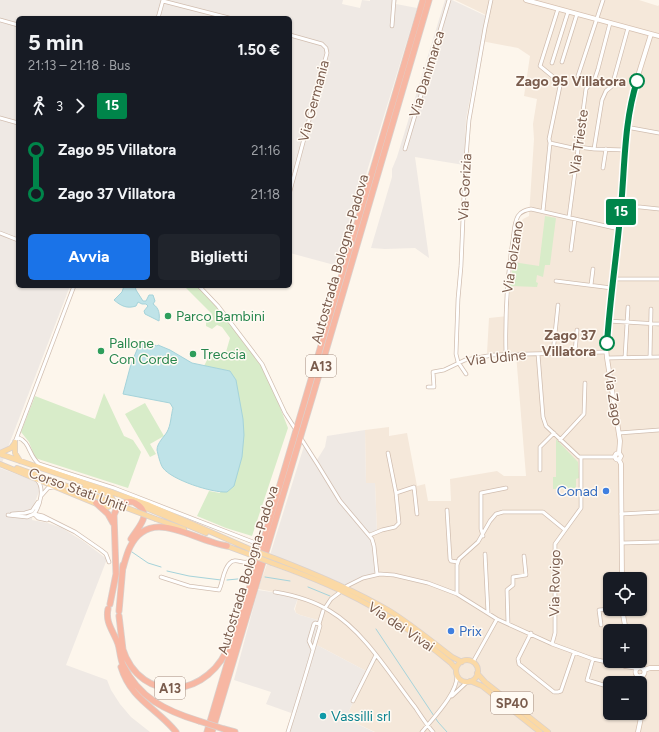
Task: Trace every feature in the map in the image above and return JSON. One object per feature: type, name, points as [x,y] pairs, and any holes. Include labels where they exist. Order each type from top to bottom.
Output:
[{"type":"highway","name":"Autostrada Bologna-Padova","points":[[207,732],[423,0]]},
{"type":"highway","name":"Autostrada Bologna-Padova","points":[[212,732],[429,0]]},
{"type":"highway","points":[[176,732],[169,724],[144,703],[129,684],[121,667],[120,645],[119,614],[123,568],[128,546],[143,520],[143,511],[134,502],[122,503],[116,510],[114,517],[116,574],[109,607],[108,624],[120,645],[125,668],[143,692],[169,711],[236,732]]},
{"type":"highway","points":[[96,503],[105,510],[111,518],[115,535]]},
{"type":"highway","name":"A13","points":[[120,645],[134,671],[144,680],[159,687],[186,687],[198,682],[210,673],[220,661],[229,645],[251,568],[269,520]]},
{"type":"highway","points":[[123,568],[130,547],[136,538],[144,531],[155,527],[171,527],[227,546]]},
{"type":"highway","points":[[216,732],[222,698]]},
{"type":"main road","points":[[0,454],[11,448],[15,442]]},
{"type":"main road","points":[[15,442],[15,453],[21,461]]},
{"type":"main road","name":"Corso Stati Uniti","points":[[0,454],[149,505],[241,546]]},
{"type":"main road","points":[[0,463],[104,507],[112,505],[113,500],[109,494],[8,457]]},
{"type":"main road","name":"Corso Stati Uniti","points":[[0,463],[156,518],[227,546],[251,552]]},
{"type":"main road","points":[[85,486],[134,502],[343,589]]},
{"type":"main road","name":"Via dei Vivai","points":[[343,589],[398,616],[452,657],[462,662]]},
{"type":"main road","name":"Via dei Vivai","points":[[343,589],[395,621],[451,663],[456,669]]},
{"type":"main road","points":[[457,676],[456,669],[459,663],[468,661],[473,662]]},
{"type":"main road","name":"SP40","points":[[473,662],[477,667],[477,673],[485,682],[548,732]]},
{"type":"main road","points":[[469,682],[475,678],[477,673]]},
{"type":"main road","name":"SP40","points":[[457,676],[461,680],[482,686],[540,732]]},
{"type":"street","points":[[159,16],[163,0],[222,16]]},
{"type":"street","points":[[392,26],[394,0]]},
{"type":"street","name":"Via Danimarca","points":[[405,148],[449,0]]},
{"type":"street","name":"Via Gorizia","points":[[466,374],[458,362],[456,354],[465,170],[469,120],[491,0]]},
{"type":"street","points":[[526,0],[610,24],[659,36]]},
{"type":"street","points":[[578,76],[603,0]]},
{"type":"street","points":[[542,211],[550,143],[549,139],[560,86],[557,80],[540,64],[558,8]]},
{"type":"street","points":[[552,63],[568,12]]},
{"type":"street","points":[[562,62],[577,14]]},
{"type":"street","points":[[0,20],[16,24]]},
{"type":"street","name":"Via Trieste","points":[[569,217],[586,89],[594,78],[598,69],[610,24]]},
{"type":"street","points":[[594,149],[602,100],[606,91],[612,86],[628,28]]},
{"type":"street","name":"Via Zago","points":[[617,458],[616,454],[619,453],[620,444],[619,433],[606,352],[608,321],[619,229],[626,127],[634,91],[651,34]]},
{"type":"street","name":"Via Germania","points":[[292,36],[322,44],[326,48],[327,53],[292,184]]},
{"type":"street","points":[[0,118],[16,122]]},
{"type":"street","points":[[626,127],[659,133]]},
{"type":"street","points":[[550,143],[577,148],[625,150]]},
{"type":"street","points":[[603,168],[606,149]]},
{"type":"street","points":[[621,207],[659,209]]},
{"type":"street","name":"Via Bolzano","points":[[506,354],[505,333],[507,281],[516,220],[522,212],[527,210],[542,211],[619,229]]},
{"type":"street","points":[[571,250],[575,219]]},
{"type":"street","points":[[0,233],[16,239]]},
{"type":"street","points":[[591,285],[593,269]]},
{"type":"street","points":[[613,279],[659,279]]},
{"type":"street","points":[[556,281],[612,288]]},
{"type":"street","points":[[15,442],[73,288]]},
{"type":"street","points":[[201,288],[218,306],[262,364],[285,413],[294,427]]},
{"type":"street","points":[[553,353],[558,305]]},
{"type":"street","points":[[625,357],[628,307]]},
{"type":"street","points":[[650,357],[651,309]]},
{"type":"street","points":[[608,321],[659,324]]},
{"type":"street","points":[[575,352],[577,330]]},
{"type":"street","name":"Via Udine","points":[[428,387],[434,387],[433,372],[444,370],[454,366],[458,362],[474,358],[506,354],[606,352]]},
{"type":"street","points":[[538,354],[543,420],[546,426],[577,456],[581,458],[617,458],[621,464],[622,572]]},
{"type":"street","points":[[607,358],[659,357]]},
{"type":"street","points":[[560,440],[584,414],[585,383]]},
{"type":"street","points":[[619,433],[659,430]]},
{"type":"street","points":[[540,470],[540,447],[554,433]]},
{"type":"street","points":[[17,437],[23,440],[27,445],[33,460],[39,464],[114,488],[192,517],[253,542],[255,545],[249,562],[246,563],[233,560],[230,562],[227,566],[219,590],[189,586],[161,578]]},
{"type":"street","points":[[302,440],[340,500],[370,535],[374,546],[377,574]]},
{"type":"street","points":[[370,535],[382,530],[393,528],[398,525],[399,521],[396,493],[388,453]]},
{"type":"street","name":"Via Rovigo","points":[[552,644],[554,633],[555,544],[581,508],[581,458]]},
{"type":"street","points":[[34,478],[41,486],[39,499],[33,513],[27,517],[8,515],[25,513],[33,513],[39,515],[75,532],[106,554],[109,562]]},
{"type":"street","points":[[39,499],[48,488],[57,487]]},
{"type":"street","points":[[396,493],[414,487],[417,514]]},
{"type":"street","points":[[483,536],[481,529],[481,493],[506,488]]},
{"type":"street","points":[[447,510],[450,559],[451,561],[458,562]]},
{"type":"street","points":[[457,594],[458,562],[463,555],[475,546],[483,536],[490,521],[496,514],[503,512],[543,512],[565,530]]},
{"type":"street","points":[[622,514],[659,512]]},
{"type":"street","points":[[622,543],[659,542]]},
{"type":"street","points":[[485,554],[488,613]]},
{"type":"street","points":[[508,624],[508,590],[513,585],[513,578],[526,575],[524,556]]},
{"type":"street","points":[[288,732],[324,610],[331,599],[343,589],[359,580],[377,574],[394,575],[436,585],[457,594],[497,619],[574,653],[603,662]]},
{"type":"street","points":[[275,592],[298,598],[332,612],[357,634],[376,655],[433,732]]},
{"type":"street","points":[[601,625],[599,610],[603,609]]},
{"type":"street","points":[[473,662],[497,619]]},
{"type":"street","points":[[313,650],[309,641],[314,624],[319,624]]},
{"type":"street","points":[[531,633],[518,663],[554,692],[561,691],[574,653]]},
{"type":"street","points":[[354,702],[376,655]]},
{"type":"street","points":[[593,660],[587,680],[603,685]]},
{"type":"street","points":[[629,668],[639,676]]},
{"type":"street","points":[[636,673],[638,668]]},
{"type":"street","points":[[641,676],[645,674],[644,670],[659,668]]},
{"type":"street","points":[[422,732],[448,698],[456,685],[457,676]]},
{"type":"street","points":[[448,698],[469,682]]},
{"type":"street","points":[[638,732],[640,720]]},
{"type":"shaded area","points":[[0,0],[343,0],[342,4],[360,8],[362,0],[397,0],[396,4],[417,8],[338,266],[292,254],[292,16],[16,16],[16,288],[69,288],[0,468]]},
{"type":"shaded area","points":[[445,0],[452,0],[486,16],[466,119],[464,165],[415,157],[429,258],[415,248],[371,248],[392,177],[392,169]]},
{"type":"shaded area","points":[[455,0],[639,0],[658,6],[659,5],[659,732],[375,732],[351,721],[352,717],[347,715],[368,672],[315,644],[321,621],[296,613],[295,609],[298,598],[258,589],[267,564],[321,584],[339,593],[351,584],[370,535],[377,532],[375,483],[366,483],[365,430],[389,427],[389,436],[407,433],[417,486],[425,484],[428,501],[451,501],[450,479],[497,471],[504,476],[526,476],[516,354],[487,353],[489,318],[508,316],[510,285],[518,226],[523,219],[529,216],[534,139],[533,124],[537,99],[524,96],[530,56],[518,48],[481,41],[486,15]]},
{"type":"shaded area","points":[[365,430],[366,483],[375,483],[377,532],[370,536],[372,539],[377,574],[347,586],[270,555],[304,446],[315,463],[325,447],[327,436]]},
{"type":"shaded area","points":[[0,468],[37,482],[40,489],[33,507],[32,520],[48,523],[62,528],[83,541],[107,559],[66,665],[107,680],[111,690],[120,704],[131,717],[150,732],[0,732]]},
{"type":"shaded area","points":[[258,590],[285,594],[298,598],[294,609],[296,613],[321,621],[315,644],[368,672],[347,715],[352,718],[351,721],[374,732],[289,732],[294,714],[266,704],[271,692],[234,680]]},
{"type":"green space","points":[[545,216],[556,218],[550,265],[545,265],[543,277],[537,275],[537,287],[510,286],[513,262],[539,266]]},
{"type":"green space","points":[[186,288],[202,288],[262,365],[270,381],[288,428],[252,536],[226,528],[197,516],[209,491],[220,493],[236,380],[230,371],[204,366],[209,356],[224,359],[230,338],[222,327],[217,325],[212,329],[206,326],[206,322],[213,320],[212,314]]},
{"type":"green space","points":[[104,393],[124,436],[133,440],[141,452],[128,488],[35,458],[29,442],[21,432],[35,396],[95,419]]},
{"type":"green space","points":[[145,403],[164,436],[150,444],[156,454],[150,457],[125,414]]},
{"type":"green space","points":[[556,439],[578,462],[579,478],[576,479],[576,488],[553,489],[553,477],[556,477]]},
{"type":"water","points":[[123,288],[136,288],[143,301],[146,301],[149,295],[153,295],[155,301],[153,304],[159,311],[159,321],[145,314],[144,311],[148,306],[146,304],[138,302],[136,306],[127,307],[114,300],[122,292]]},
{"type":"water","points":[[144,341],[170,350],[192,363],[230,371],[236,380],[243,419],[244,435],[242,457],[234,486],[227,492],[220,492],[193,485],[175,477],[163,468],[160,462],[157,447],[166,434],[173,408],[170,403],[123,394],[131,364],[139,345]]},
{"type":"waterway","points":[[132,552],[148,563],[161,567]]},
{"type":"waterway","points":[[167,571],[189,576],[221,580]]},
{"type":"waterway","points":[[265,577],[290,581]]},
{"type":"waterway","points":[[227,580],[248,578]]},
{"type":"waterway","points":[[308,587],[330,596]]},
{"type":"waterway","points":[[376,629],[438,722],[447,732]]},
{"type":"bus line","name":"15","points":[[607,343],[608,321],[621,207],[626,127],[628,113],[637,81]]},
{"type":"place","name":"Zago 95 Villatora","points":[[637,81]]},
{"type":"place","name":"Parco Bambini","points":[[168,316]]},
{"type":"place","name":"Zago 37 Villatora","points":[[607,343]]},
{"type":"place","name":"Pallone Con Corde","points":[[101,351]]},
{"type":"place","name":"Treccia","points":[[193,354]]},
{"type":"place","name":"Conad","points":[[606,491]]},
{"type":"place","name":"Prix","points":[[451,631]]},
{"type":"place","name":"Vassilli srl","points":[[323,716]]}]
